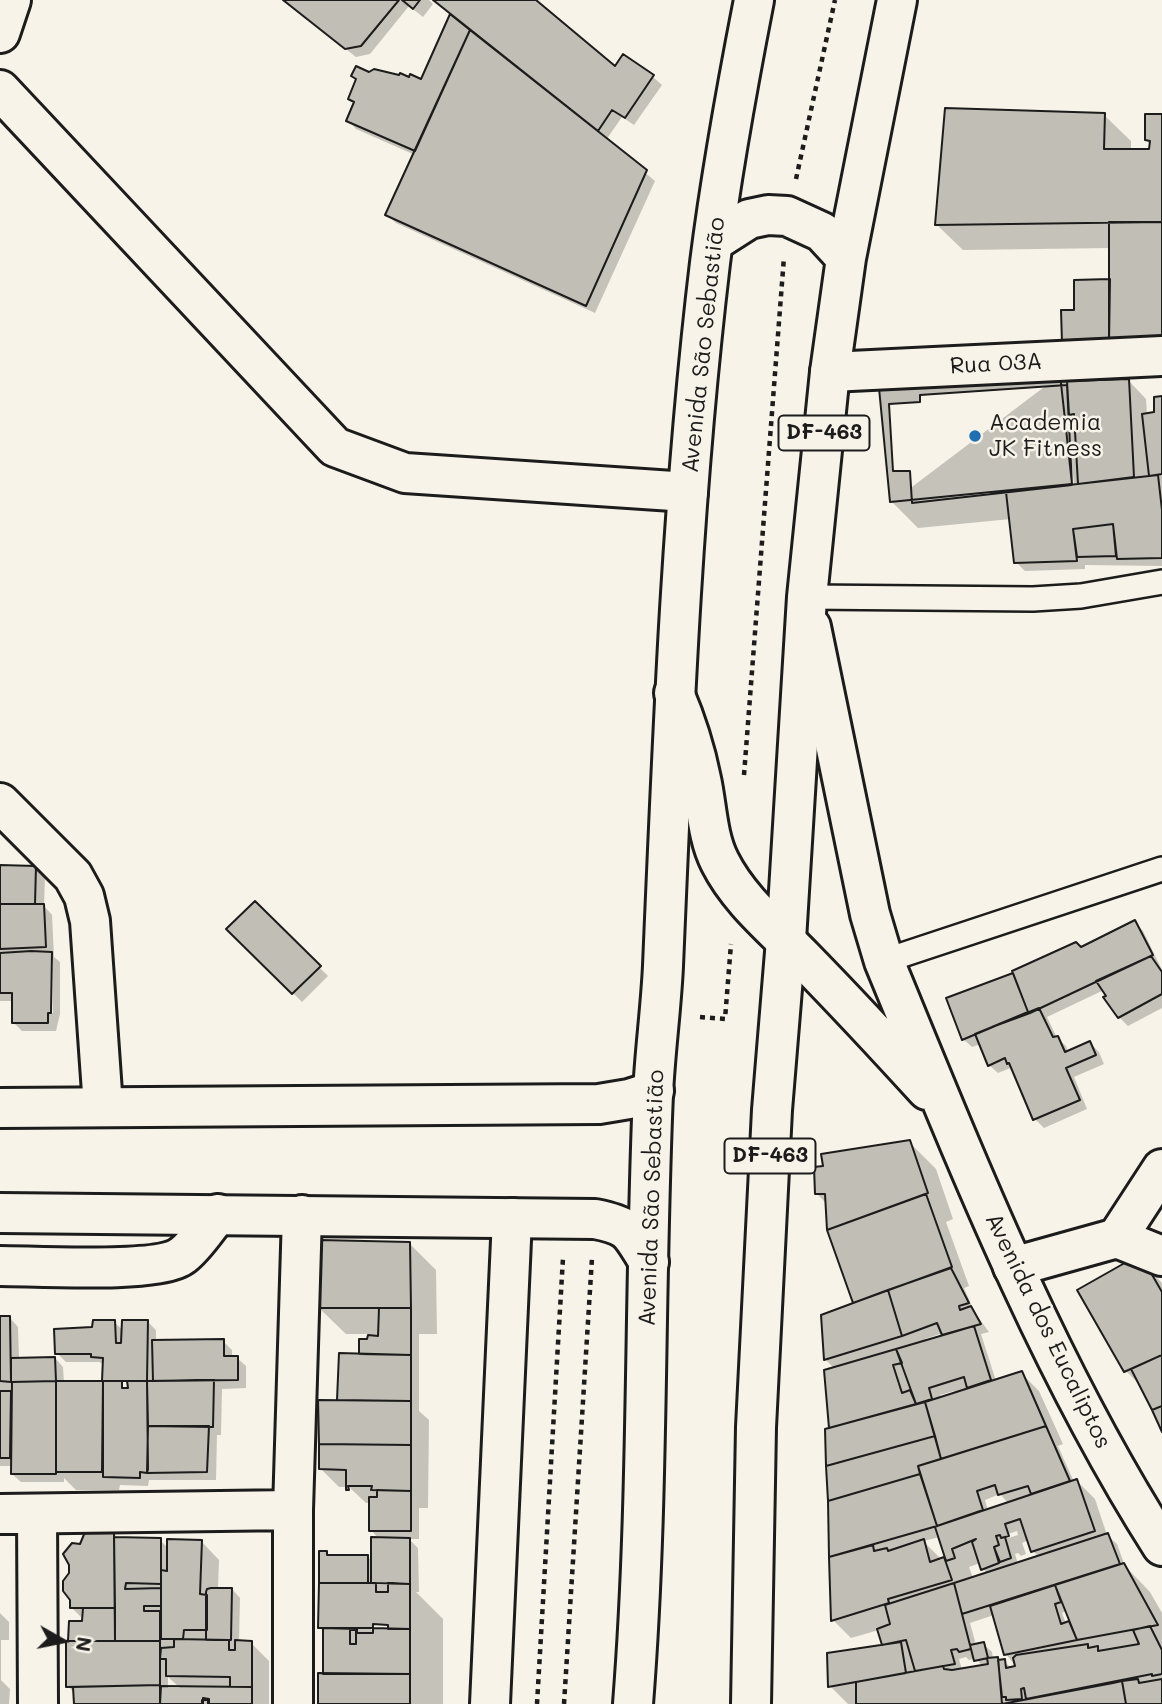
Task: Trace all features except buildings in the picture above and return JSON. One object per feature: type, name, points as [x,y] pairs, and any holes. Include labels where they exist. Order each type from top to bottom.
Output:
[{"type":"street","points":[[0,33],[11,0]]},
{"type":"street","name":"Avenida São Sebastião","points":[[638,1700],[654,1091],[660,1014],[674,693],[688,492],[713,242],[754,0]]},
{"type":"street","name":"DF-463","points":[[749,1701],[757,1413],[772,1110],[786,940],[807,602],[830,372],[846,258],[897,0]]},
{"type":"street","points":[[0,90],[335,447],[405,473],[688,492]]},
{"type":"street","points":[[713,242],[748,219],[768,215],[787,216],[822,232],[846,258]]},
{"type":"street","name":"Rua 03A","points":[[830,372],[1162,356]]},
{"type":"street","points":[[807,602],[870,914],[884,961],[946,1110]]},
{"type":"street","name":"Avenida São Sebastião","points":[[674,693],[690,731],[707,818],[719,861],[763,920],[786,940],[946,1110]]},
{"type":"street","points":[[4,813],[73,876],[84,897],[90,921],[103,1107]]},
{"type":"street","points":[[0,1108],[599,1104],[622,1101],[654,1091]]},
{"type":"street","name":"Avenida dos Eucaliptos","points":[[946,1110],[1013,1266],[1127,1491],[1162,1546]]},
{"type":"street","points":[[1117,1238],[1162,1169]]},
{"type":"street","points":[[0,1213],[580,1219],[614,1223],[628,1229],[649,1262]]},
{"type":"street","points":[[0,1266],[139,1267],[163,1264],[182,1256],[218,1214]]},
{"type":"street","points":[[293,1704],[293,1510],[302,1215]]},
{"type":"street","points":[[490,1704],[512,1217]]},
{"type":"street","points":[[1013,1266],[1117,1238],[1162,1255]]},
{"type":"street","points":[[38,1704],[19,1514],[293,1510]]},
{"type":"lane","points":[[807,602],[1033,599],[1081,596],[1162,582]]},
{"type":"lane","points":[[884,961],[1162,869]]},
{"type":"path","points":[[743,788],[787,216],[835,0]]},
{"type":"path","points":[[660,1014],[725,1018],[736,885]]},
{"type":"path","points":[[537,1704],[580,1219]]},
{"type":"path","points":[[564,1704],[580,1219]]},
{"type":"place","name":"Academia JK Fitness","points":[[975,436]]}]
